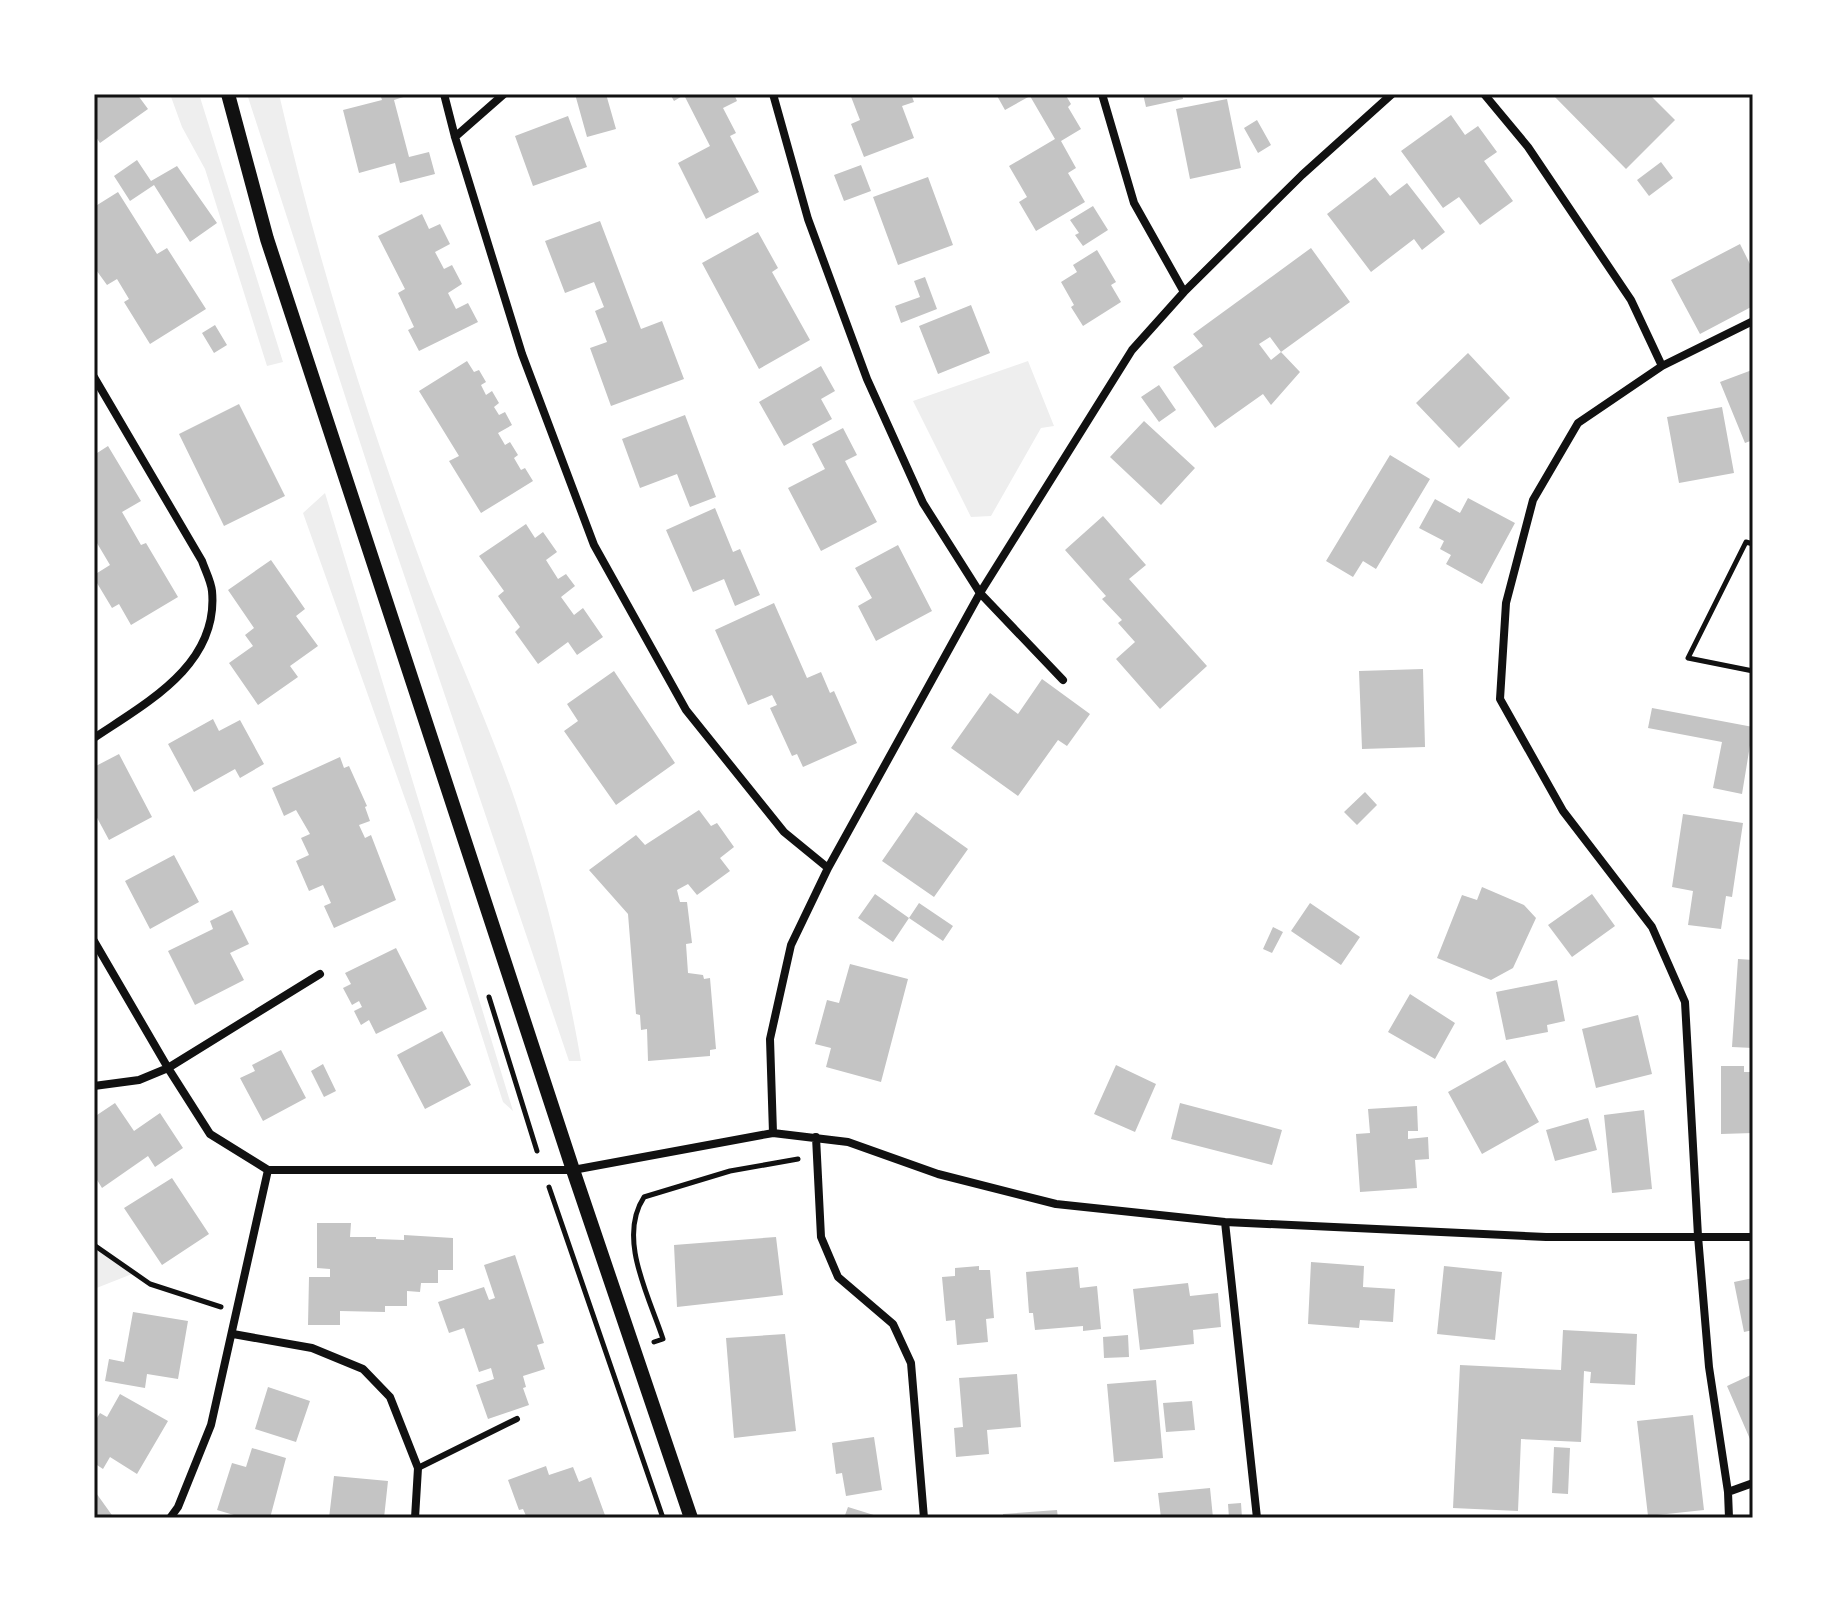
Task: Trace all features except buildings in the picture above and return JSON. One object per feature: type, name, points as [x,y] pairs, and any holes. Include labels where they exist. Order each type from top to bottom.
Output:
[{"type":"street","points":[[228,94],[272,254],[573,1170],[691,1518]]},
{"type":"street","points":[[444,94],[522,354],[594,545],[686,710],[784,832],[828,868]]},
{"type":"street","points":[[455,137],[504,94]]},
{"type":"street","points":[[773,94],[808,219],[867,379],[923,503],[980,593],[1063,680]]},
{"type":"street","points":[[1102,94],[1134,203],[1184,292]]},
{"type":"street","points":[[773,1133],[770,1039],[791,945],[828,868],[980,593],[1132,350],[1184,292],[1302,175],[1392,94]]},
{"type":"street","points":[[1484,94],[1528,147],[1631,300],[1662,366]]},
{"type":"street","points":[[1729,1518],[1728,1492],[1709,1367],[1685,1002],[1652,927],[1563,811],[1500,699],[1506,603],[1533,500],[1578,423],[1662,366],[1753,321]]},
{"type":"street","points":[[94,377],[202,561],[212,590],[209,628],[190,665],[161,693],[94,738]]},
{"type":"street","points":[[94,941],[210,1134],[268,1170],[573,1170],[773,1133],[848,1142],[938,1174],[1056,1204],[1225,1222],[1546,1237],[1753,1237]]},
{"type":"street","points":[[94,1086],[139,1080],[168,1068],[320,974]]},
{"type":"street","points":[[816,1137],[821,1237],[838,1277],[893,1324],[911,1363],[924,1518]]},
{"type":"street","points":[[170,1518],[178,1507],[211,1425],[268,1170]]},
{"type":"street","points":[[1225,1222],[1257,1518]]},
{"type":"street","points":[[233,1334],[312,1348],[363,1369],[390,1397],[418,1468],[415,1518]]},
{"type":"street","points":[[1728,1492],[1753,1483]]},
{"type":"lane","points":[[418,1468],[517,1419]]},
{"type":"path","points":[[1753,544],[1746,542],[1688,658],[1753,671]]},
{"type":"path","points":[[607,1357],[663,1339],[631,1238],[637,1208],[644,1197],[730,1171],[817,1156]]},
{"type":"path","points":[[94,1245],[150,1284],[238,1313]]},
{"type":"shaded area","points":[[170,94],[199,94],[283,362],[267,366],[205,169],[182,127]]},
{"type":"shaded area","points":[[247,94],[279,94],[327,278],[384,460],[427,579],[495,746],[526,835],[561,963],[581,1061],[569,1061],[383,513]]},
{"type":"shaded area","points":[[1028,361],[1054,426],[1041,428],[991,516],[971,517],[913,401]]},
{"type":"shaded area","points":[[325,493],[513,1111],[503,1102],[414,824],[303,513]]},
{"type":"shaded area","points":[[94,1245],[132,1274],[94,1289]]}]
